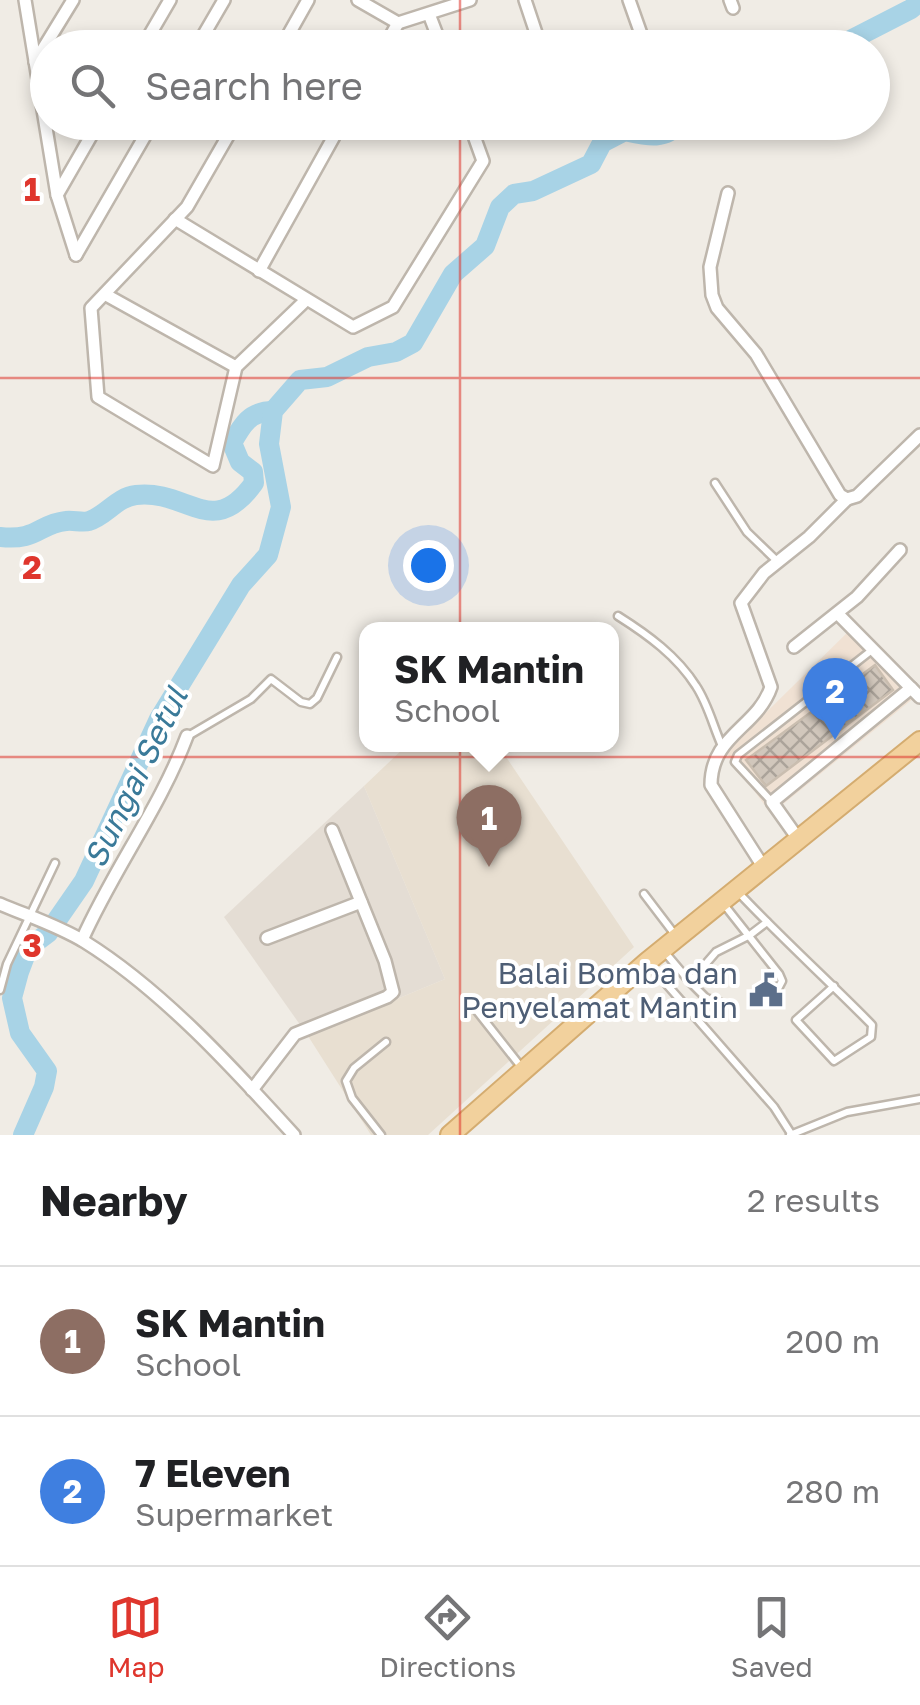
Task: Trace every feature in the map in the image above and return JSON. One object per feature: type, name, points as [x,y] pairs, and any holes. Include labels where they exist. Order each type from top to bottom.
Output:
[{"type":"main road","points":[[450,1135],[647,962],[920,742]]},
{"type":"street","points":[[25,0],[30,31]]},
{"type":"street","points":[[54,30],[72,0]]},
{"type":"street","points":[[152,30],[170,0]]},
{"type":"street","points":[[206,30],[224,0]]},
{"type":"street","points":[[290,30],[308,0]]},
{"type":"street","points":[[358,0],[398,23]]},
{"type":"street","points":[[394,30],[398,23],[470,0]]},
{"type":"street","points":[[525,0],[535,30]]},
{"type":"street","points":[[630,0],[640,30]]},
{"type":"street","points":[[430,14],[436,30]]},
{"type":"street","points":[[48,140],[57,195],[76,255],[143,140]]},
{"type":"street","points":[[57,195],[89,140]]},
{"type":"street","points":[[226,140],[187,207],[90,308],[98,398],[213,466],[236,367],[306,300]]},
{"type":"street","points":[[259,271],[332,140]]},
{"type":"street","points":[[176,219],[353,327],[392,308],[484,161],[476,140]]},
{"type":"street","points":[[728,193],[710,268],[717,308],[756,354],[840,495],[847,499]]},
{"type":"street","points":[[108,296],[236,367]]},
{"type":"street","points":[[764,868],[711,785],[711,773],[722,746],[761,708],[771,688],[741,603],[777,561],[809,537],[847,499],[857,496],[920,435]]},
{"type":"street","points":[[794,647],[882,574],[900,550]]},
{"type":"street","points":[[799,840],[772,802],[916,692],[838,614]]},
{"type":"street","points":[[82,940],[125,853],[152,812],[187,736]]},
{"type":"street","points":[[252,1090],[294,1034],[392,992],[385,961],[332,830]]},
{"type":"street","points":[[267,938],[361,902]]},
{"type":"street","points":[[0,904],[82,940],[161,1002],[294,1135]]},
{"type":"lane","points":[[715,483],[747,532],[777,561]]},
{"type":"lane","points":[[618,616],[650,637],[684,670],[697,688],[722,746]]},
{"type":"lane","points":[[772,802],[735,762],[738,755],[872,650]]},
{"type":"lane","points":[[187,736],[251,699],[272,680],[300,702],[310,704],[317,698],[337,657]]},
{"type":"lane","points":[[0,990],[7,964],[55,863]]},
{"type":"lane","points":[[644,894],[690,982],[706,998],[721,1003]]},
{"type":"lane","points":[[728,895],[767,922],[834,986],[872,1024],[874,1031],[834,1061],[796,1020],[834,986]]},
{"type":"lane","points":[[728,895],[750,936],[780,974],[779,990],[772,1000]]},
{"type":"lane","points":[[690,982],[716,952],[750,936],[767,922]]},
{"type":"lane","points":[[647,962],[774,1106],[790,1135],[847,1112],[920,1099]]},
{"type":"lane","points":[[473,1006],[523,1068]]},
{"type":"lane","points":[[382,1135],[352,1098],[346,1081],[354,1068],[386,1042]]},
{"type":"shaded area","points":[[856,624],[920,693],[771,814],[726,752]]},
{"type":"shaded area","points":[[400,752],[503,752],[634,947],[428,1135],[371,1135],[308,1036],[445,979],[364,786]]},
{"type":"shaded area","points":[[364,786],[445,979],[308,1036],[224,917]]},
{"type":"building","points":[[875,665],[893,690],[766,786],[746,760]]},
{"type":"waterway","points":[[870,30],[920,1]]},
{"type":"waterway","name":"Sungai Setul","points":[[23,1135],[47,1071],[20,1033],[12,998],[19,972],[28,948],[48,933],[84,881],[159,719],[241,585],[268,555],[281,507],[269,444],[273,411],[300,380],[327,377],[368,357],[396,352],[413,343],[453,274],[485,246],[500,207],[514,194],[533,191],[591,164],[608,140]]},
{"type":"waterway","points":[[0,537],[22,537],[66,521],[89,521],[136,495],[154,495],[212,511],[225,508],[239,500],[254,483],[253,472],[240,462],[232,443],[253,416],[273,411]]},
{"type":"place","name":"7 Eleven","points":[[835,740]]},
{"type":"place","name":"SK Mantin","points":[[489,867]]},
{"type":"place","name":"Balai Bomba dan Penyelamat Mantin","points":[[766,990]]}]
